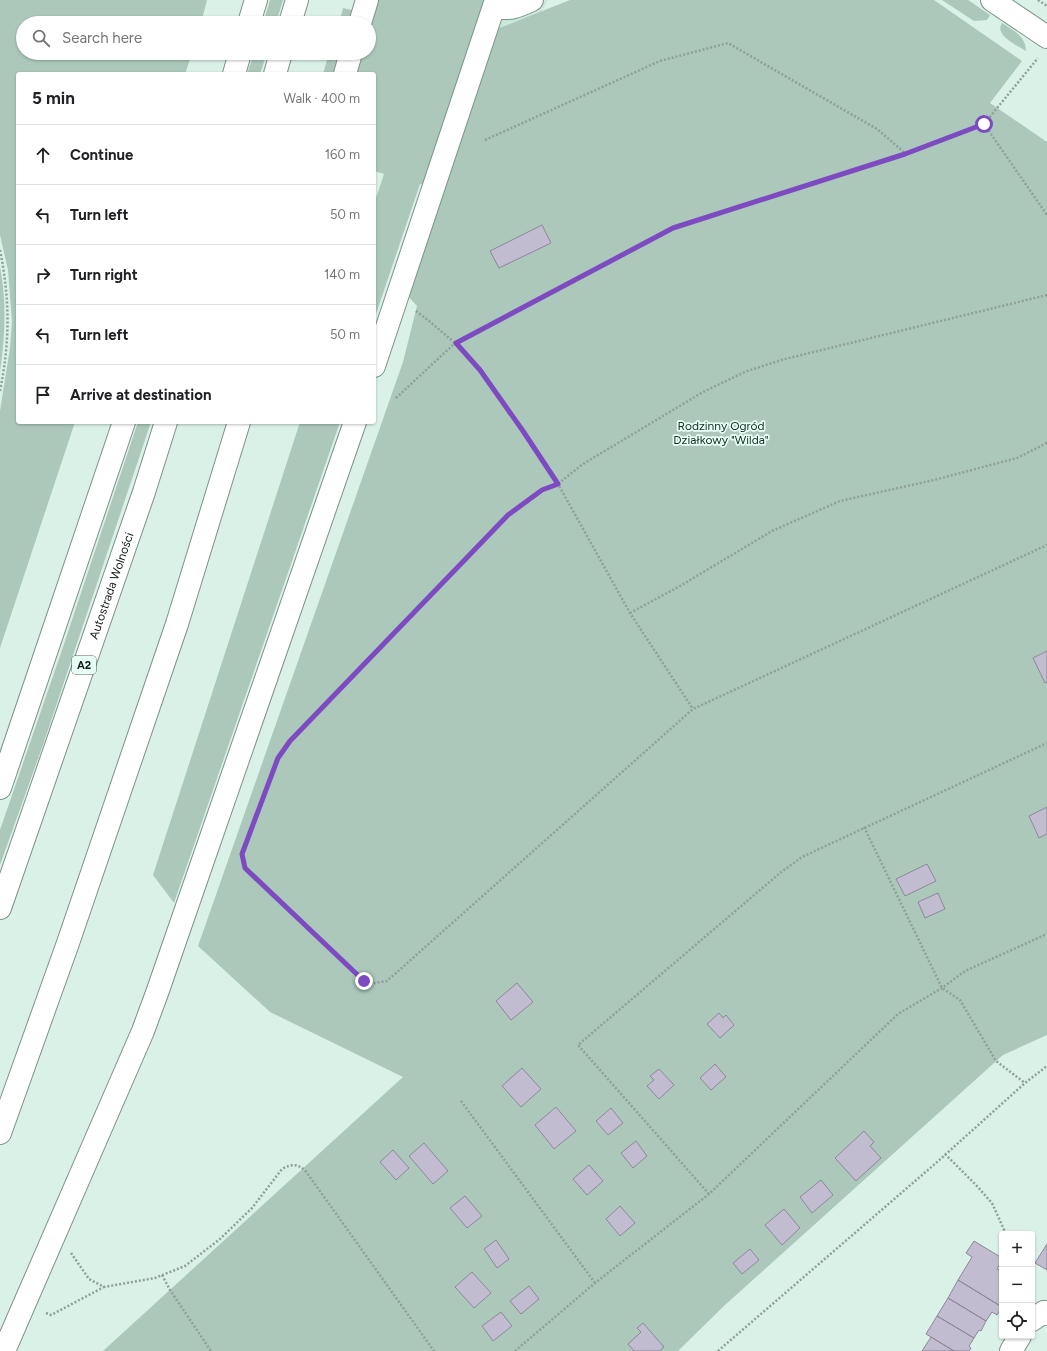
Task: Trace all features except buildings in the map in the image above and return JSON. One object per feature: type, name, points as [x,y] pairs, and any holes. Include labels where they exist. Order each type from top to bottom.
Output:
[{"type":"main road","points":[[251,16],[256,0]]},
{"type":"main road","points":[[292,16],[297,0]]},
{"type":"main road","points":[[362,16],[367,0]]},
{"type":"main road","points":[[376,360],[495,3],[502,8],[516,8],[532,0]]},
{"type":"main road","points":[[992,0],[1047,36]]},
{"type":"main road","points":[[235,72],[238,60]]},
{"type":"main road","points":[[276,72],[279,60]]},
{"type":"main road","points":[[346,72],[349,60]]},
{"type":"main road","points":[[0,788],[123,424]]},
{"type":"main road","name":"Autostrada Wolności","points":[[0,908],[144,492],[165,424]]},
{"type":"main road","points":[[0,1133],[68,943],[177,624],[238,424]]},
{"type":"main road","points":[[4,1351],[143,1031],[158,993],[354,424]]},
{"type":"main road","points":[[1035,1318],[1044,1312],[1047,1314]]},
{"type":"main road","points":[[1012,1351],[1018,1339]]},
{"type":"path","points":[[1038,0],[1047,6]]},
{"type":"path","points":[[485,140],[660,61],[728,43],[877,129],[905,154]]},
{"type":"path","points":[[396,398],[456,343],[673,228],[905,154],[984,124],[1039,57]]},
{"type":"path","points":[[984,124],[1047,215]]},
{"type":"path","points":[[0,250],[7,296],[8,322],[7,347],[0,391]]},
{"type":"path","points":[[1047,295],[792,357],[747,371],[703,392],[583,464],[558,484],[542,490],[508,515],[290,741],[278,758],[242,854],[245,868],[364,981],[375,983],[387,981],[693,709],[1047,545]]},
{"type":"path","points":[[398,298],[456,343],[480,370],[558,484],[630,613],[693,709]]},
{"type":"path","points":[[630,613],[680,586],[772,532],[840,501],[934,480],[1017,458],[1047,443]]},
{"type":"path","points":[[709,1194],[578,1045],[780,873],[802,857],[1047,743]]},
{"type":"path","points":[[864,827],[942,988],[960,1000],[996,1061],[1025,1083]]},
{"type":"path","points":[[515,1351],[595,1283],[709,1194],[898,1014],[942,988],[965,972],[1047,934]]},
{"type":"path","points":[[718,1351],[1025,1083],[1047,1067]]},
{"type":"path","points":[[461,1101],[595,1283]]},
{"type":"path","points":[[945,1154],[992,1203],[1005,1231]]},
{"type":"path","points":[[24,1303],[51,1315],[104,1287],[155,1278],[185,1266],[220,1239],[252,1208],[282,1170],[287,1166],[294,1165],[299,1166],[307,1173],[434,1351]]},
{"type":"path","points":[[56,1231],[89,1279],[104,1287]]},
{"type":"path","points":[[162,1275],[170,1290],[211,1351]]},
{"type":"shaded area","points":[[504,0],[548,0],[542,11],[495,29]]},
{"type":"green space","points":[[0,0],[207,0],[203,16],[16,16],[16,60],[190,60],[186,72],[16,72],[16,424],[74,424],[0,648],[0,411],[10,348],[12,322],[8,270],[0,235]]},
{"type":"green space","points":[[270,0],[283,0],[278,16],[265,16]]},
{"type":"green space","points":[[374,0],[488,0],[426,185],[420,184],[376,314],[376,198],[384,174],[376,172],[376,72],[353,72],[356,60],[376,60],[376,16],[371,16]]},
{"type":"green space","name":"Rodzinny Ogród Działkowy \"Wilda\"","points":[[570,0],[934,0],[1022,61],[990,103],[1047,142],[1047,1035],[1003,1055],[725,1305],[678,1351],[103,1351],[403,1077],[270,1012],[198,946],[403,362],[417,306],[406,294],[499,28]]},
{"type":"green space","points":[[942,0],[968,0],[990,15],[987,20],[974,21]]},
{"type":"green space","points":[[343,8],[356,11],[355,16],[341,16]]},
{"type":"green space","points":[[1002,23],[1021,37],[1024,41],[1026,51],[1012,43],[1004,36],[1000,28]]},
{"type":"green space","points":[[252,60],[265,60],[261,72],[248,72]]},
{"type":"green space","points":[[327,60],[343,60],[340,72],[324,72]]},
{"type":"green space","points":[[0,267],[4,293],[4,320],[0,372]]},
{"type":"green space","points":[[137,424],[150,424],[44,742],[0,865],[0,830]]},
{"type":"green space","points":[[299,424],[339,424],[174,903],[153,875]]},
{"type":"route","points":[[364,981],[245,868],[242,854],[278,758],[290,741],[508,515],[542,490],[558,484],[480,370],[456,343],[673,228],[905,154],[984,124]]}]
